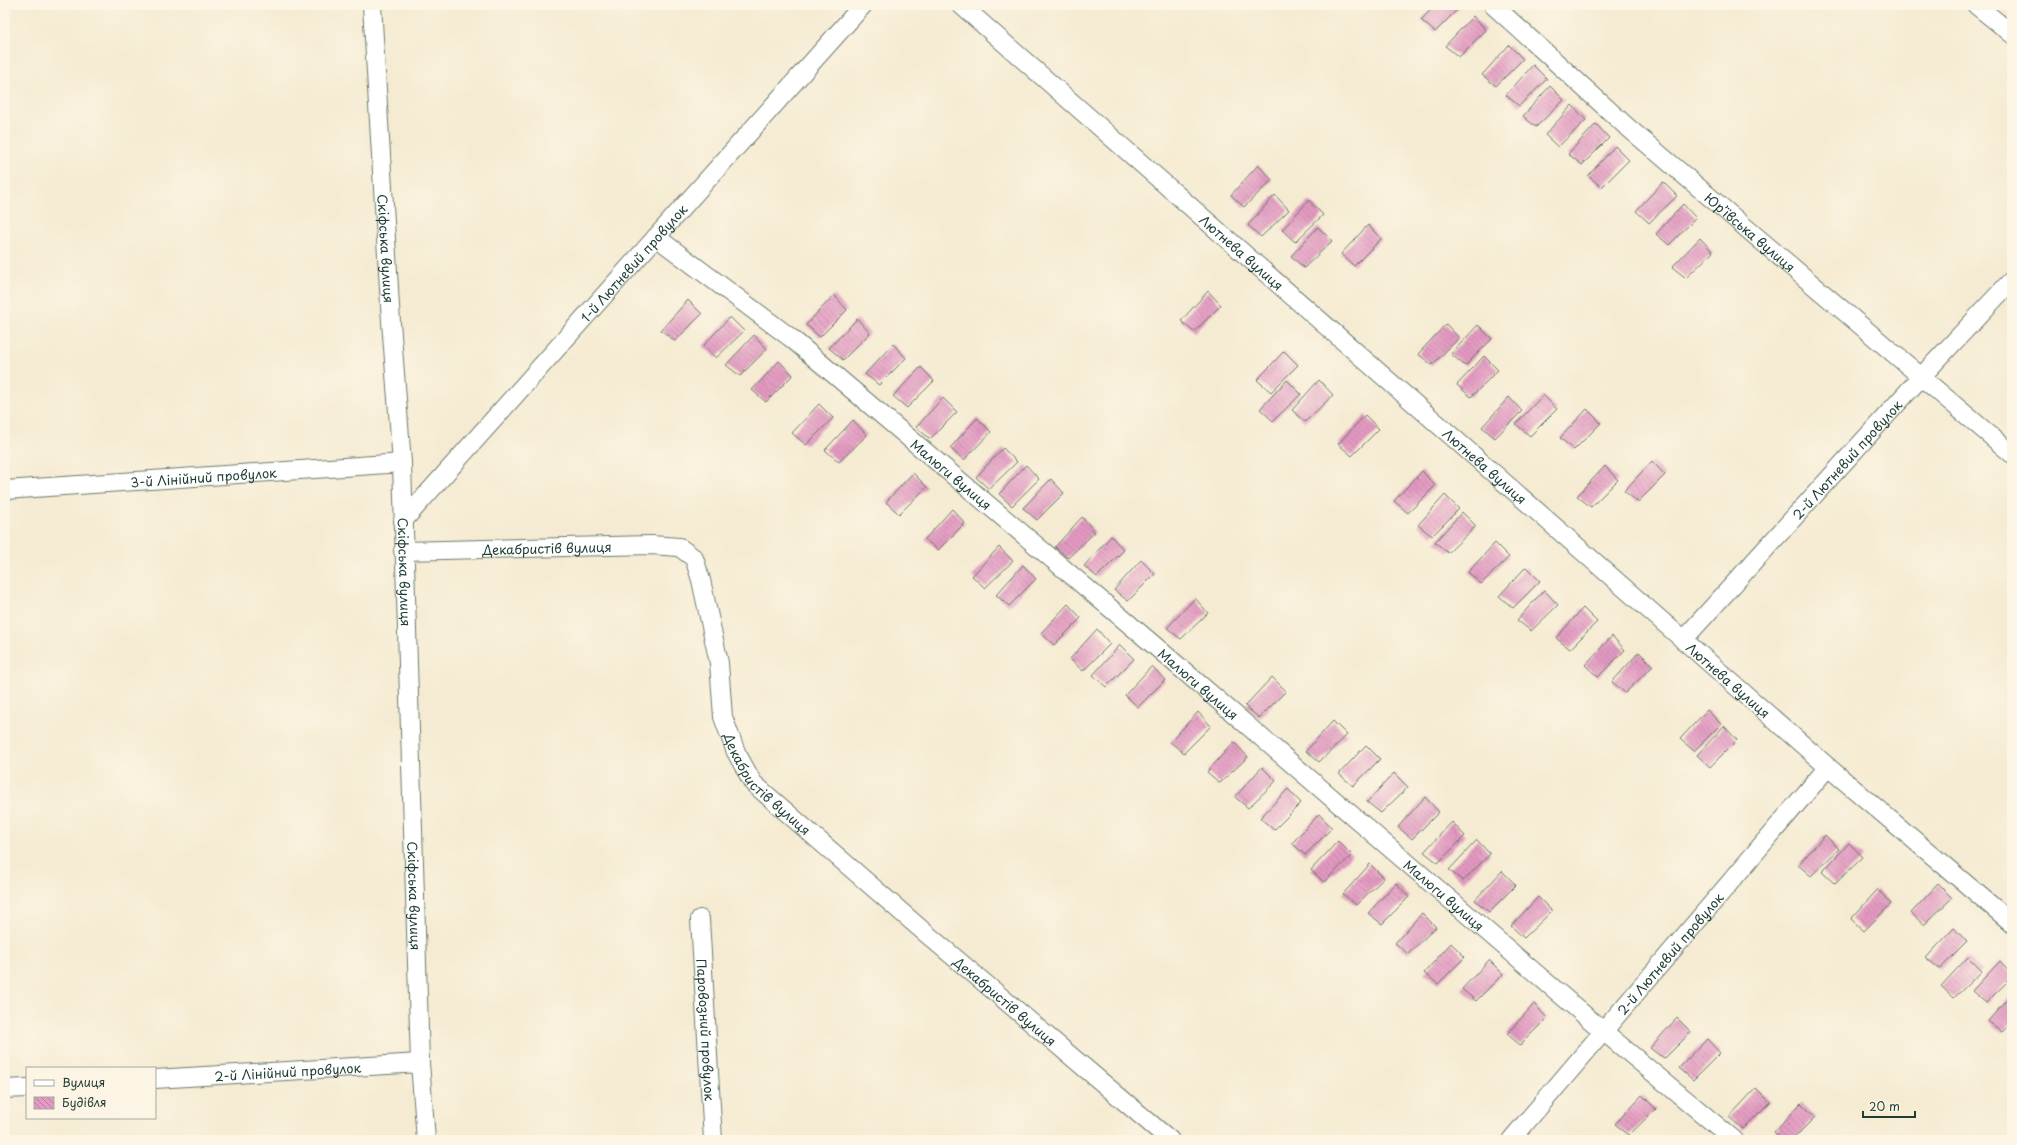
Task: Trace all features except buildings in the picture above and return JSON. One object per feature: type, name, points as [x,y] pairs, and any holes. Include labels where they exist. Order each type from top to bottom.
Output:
[{"type":"street","name":"Скіфська вулиця","points":[[372,5],[391,322],[402,463],[403,551],[420,1063],[426,1140]]},
{"type":"street","name":"1-й Лютневий провулок","points":[[403,521],[863,5]]},
{"type":"street","name":"Лютнева вулиця","points":[[961,5],[1828,767],[2012,923]]},
{"type":"street","name":"Юр’ївська вулиця","points":[[1493,5],[1625,125],[2012,454]]},
{"type":"street","points":[[1976,5],[2012,34]]},
{"type":"street","name":"Малюги вулиця","points":[[656,237],[791,338],[1149,640],[1604,1031],[1734,1140]]},
{"type":"street","name":"2-й Лютневий провулок","points":[[1683,640],[1922,376],[2012,280]]},
{"type":"street","name":"3-й Лінійний провулок","points":[[5,490],[402,463]]},
{"type":"street","name":"Декабристів вулиця","points":[[403,551],[651,545],[679,546],[694,558],[701,580],[719,663],[723,717],[736,752],[753,783],[916,925],[1170,1140]]},
{"type":"street","name":"2-й Лютневий провулок","points":[[1511,1140],[1828,767]]},
{"type":"street","name":"Паровозний провулок","points":[[700,919],[713,1140]]},
{"type":"street","name":"2-й Лінійний провулок","points":[[156,1080],[420,1063]]},
{"type":"street","points":[[5,1089],[26,1088]]}]
